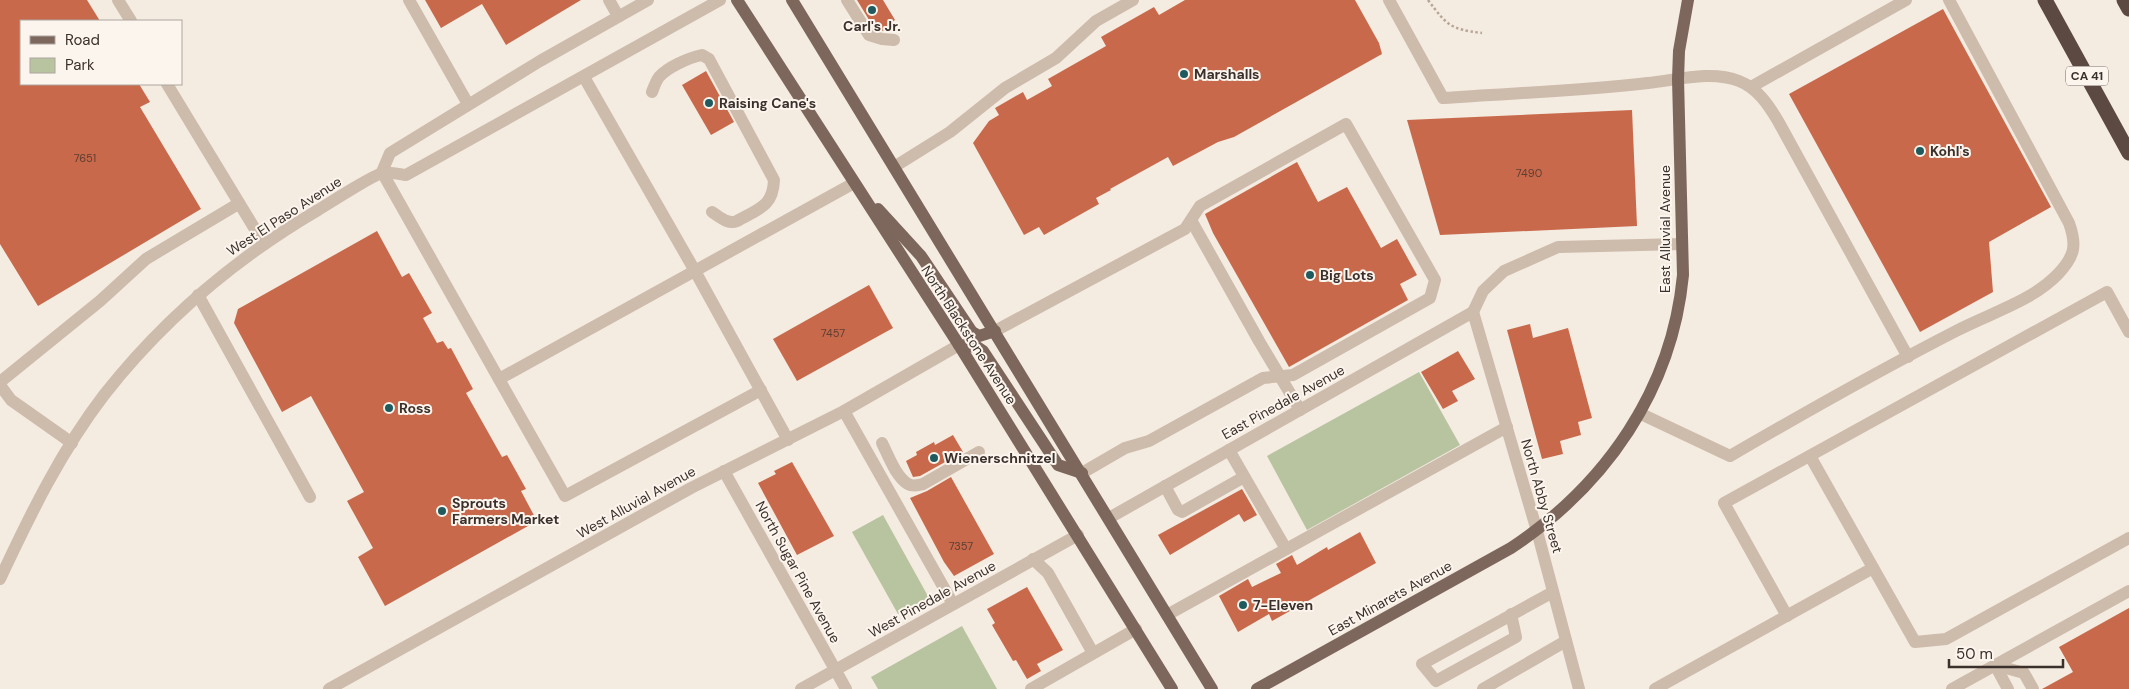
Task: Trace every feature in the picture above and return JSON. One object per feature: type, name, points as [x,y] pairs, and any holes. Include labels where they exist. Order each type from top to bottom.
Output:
[{"type":"highway","name":"CA 41","points":[[2045,0],[2129,153]]},
{"type":"highway","points":[[2124,0],[2129,9]]},
{"type":"main road","name":"North Blackstone Avenue","points":[[737,0],[959,345],[1078,534],[1172,689]]},
{"type":"main road","name":"North Blackstone Avenue","points":[[792,0],[1082,472],[1212,689]]},
{"type":"main road","name":"East Alluvial Avenue","points":[[1537,530],[1568,504],[1600,471],[1639,413],[1666,357],[1680,306],[1683,275],[1678,79],[1679,51],[1688,0]]},
{"type":"main road","points":[[854,183],[921,256],[972,332],[979,336],[995,331]]},
{"type":"main road","points":[[959,345],[977,346],[983,351],[1058,465],[1082,472]]},
{"type":"main road","name":"East Minarets Avenue","points":[[1257,689],[1511,548],[1537,530]]},
{"type":"street","points":[[118,0],[130,20]]},
{"type":"street","points":[[409,0],[468,104]]},
{"type":"street","points":[[609,0],[618,16]]},
{"type":"street","points":[[382,172],[390,152],[468,104],[648,0]]},
{"type":"street","points":[[382,172],[406,175],[720,0]]},
{"type":"street","points":[[847,0],[869,35],[894,40]]},
{"type":"street","points":[[894,167],[950,132],[1005,88],[1056,58],[1096,20],[1133,0]]},
{"type":"street","points":[[1389,0],[1443,98],[1648,84],[1678,79],[1720,77],[1737,80],[1751,87],[1770,108],[1778,121],[1908,357]]},
{"type":"street","points":[[1751,87],[1906,0]]},
{"type":"street","points":[[1639,413],[1730,456],[1956,331],[2037,292],[2059,273],[2074,250],[2074,236],[2060,202],[1949,0]]},
{"type":"street","points":[[652,92],[658,78],[664,72],[692,57],[702,55],[709,59],[774,180],[774,192],[767,204],[737,221],[733,223],[727,221],[712,212]]},
{"type":"street","points":[[584,77],[695,271],[788,440]]},
{"type":"street","points":[[169,85],[238,204],[264,244]]},
{"type":"street","points":[[995,331],[1185,229],[1200,206],[1346,124],[1435,280],[1430,298],[1293,375],[1263,378],[1149,442],[1125,448],[1082,472]]},
{"type":"street","points":[[382,172],[566,496],[761,390]]},
{"type":"street","name":"West El Paso Avenue","points":[[0,579],[50,479],[72,443],[104,395],[150,341],[198,294],[264,244],[382,172]]},
{"type":"street","points":[[499,379],[854,183]]},
{"type":"street","points":[[72,443],[11,400],[0,383],[100,301],[146,259],[238,204]]},
{"type":"street","points":[[1191,220],[1300,410]]},
{"type":"street","points":[[1473,312],[1483,291],[1504,271],[1558,247],[1682,244]]},
{"type":"street","points":[[1787,616],[1724,503],[2107,292],[2129,332]]},
{"type":"street","points":[[198,294],[310,497]]},
{"type":"street","name":"East Pinedale Avenue","points":[[1108,518],[1473,312]]},
{"type":"street","name":"North Abby Street","points":[[1473,312],[1537,530],[1579,689]]},
{"type":"street","name":"West Alluvial Avenue","points":[[329,689],[724,471],[844,412],[959,345]]},
{"type":"street","points":[[844,412],[953,604]]},
{"type":"street","points":[[1167,615],[1507,427]]},
{"type":"street","points":[[882,443],[900,475],[907,484],[914,486],[923,484],[979,452]]},
{"type":"street","points":[[1229,450],[1286,549]]},
{"type":"street","points":[[1810,456],[1915,642],[1946,639],[2129,538]]},
{"type":"street","name":"North Sugar Pine Avenue","points":[[724,471],[846,689]]},
{"type":"street","points":[[1165,486],[1178,510],[1182,512],[1244,477]]},
{"type":"street","name":"West Pinedale Avenue","points":[[801,689],[1078,534]]},
{"type":"street","points":[[1033,559],[1048,573],[1094,653]]},
{"type":"street","points":[[1655,689],[1873,568]]},
{"type":"street","points":[[1952,689],[2129,591]]},
{"type":"street","points":[[1511,614],[1516,637],[1436,681],[1422,664],[1511,614],[1553,592]]},
{"type":"street","points":[[1031,689],[1136,629]]},
{"type":"street","points":[[1483,689],[1566,641]]},
{"type":"street","points":[[1995,665],[2008,689]]},
{"type":"street","points":[[1995,665],[2024,673],[2033,689]]},
{"type":"path","points":[[1428,0],[1455,29],[1482,33]]},
{"type":"green space","points":[[1419,372],[1460,445],[1307,530],[1267,456]]},
{"type":"green space","points":[[883,515],[929,598],[898,614],[852,532]]},
{"type":"green space","points":[[962,626],[997,689],[878,689],[871,677]]},
{"type":"building","points":[[0,0],[87,0],[99,20],[20,20],[20,85],[140,85],[150,102],[140,107],[201,209],[38,306],[0,244]]},
{"type":"building","points":[[425,0],[581,0],[506,45],[482,4],[441,28]]},
{"type":"building","name":"Carl's Jr.","points":[[857,0],[883,0],[895,20],[892,22],[893,24],[883,31],[874,28]]},
{"type":"building","points":[[1185,0],[1355,0],[1379,43],[1382,54],[1234,137],[1218,142],[1173,166],[1168,157],[1110,189],[1096,198],[1099,204],[1044,235],[1039,227],[1024,235],[973,143],[989,121],[999,115],[995,108],[1023,92],[1027,100],[1052,86],[1048,79],[1106,46],[1101,37],[1154,7],[1159,15]]},
{"type":"building","name":"Kohl's","points":[[1943,9],[2051,207],[1989,242],[1993,292],[1920,332],[1789,94]]},
{"type":"building","name":"Raising Cane's","points":[[706,71],[734,122],[711,135],[682,85]]},
{"type":"building","points":[[1632,110],[1637,226],[1440,235],[1407,120]]},
{"type":"building","points":[[1297,162],[1318,202],[1347,187],[1381,248],[1397,239],[1417,275],[1400,284],[1408,300],[1289,367],[1213,233],[1205,214]]},
{"type":"building","points":[[377,231],[402,277],[409,273],[432,313],[423,318],[437,343],[443,341],[448,349],[451,348],[473,389],[466,393],[502,457],[507,455],[526,489],[521,491],[537,521],[385,606],[358,557],[373,548],[347,501],[364,492],[311,396],[282,412],[234,323],[238,309]]},
{"type":"building","points":[[869,285],[893,328],[797,381],[773,339]]},
{"type":"building","points":[[1530,324],[1533,338],[1568,328],[1592,418],[1578,422],[1581,435],[1560,441],[1563,454],[1542,459],[1507,330]]},
{"type":"building","points":[[1458,351],[1475,379],[1452,391],[1458,401],[1443,409],[1421,372]]},
{"type":"building","name":"Wienerschnitzel","points":[[953,435],[963,452],[920,476],[913,477],[906,461],[917,455],[916,452],[934,442],[935,445]]},
{"type":"building","points":[[792,462],[834,536],[797,555],[758,483],[776,474],[774,471]]},
{"type":"building","points":[[951,477],[994,554],[954,576],[944,562],[910,498],[927,491]]},
{"type":"building","points":[[1242,489],[1257,515],[1244,522],[1239,514],[1170,555],[1158,535]]},
{"type":"building","points":[[1360,532],[1376,563],[1272,621],[1269,614],[1238,632],[1219,596],[1248,579],[1252,587],[1281,573],[1276,564],[1292,555],[1297,565],[1327,547],[1328,550]]},
{"type":"building","points":[[1027,587],[1063,650],[1037,664],[1041,671],[1027,679],[1016,660],[1013,661],[992,625],[995,623],[987,609]]},
{"type":"building","points":[[2129,608],[2129,689],[2042,689],[2073,672],[2059,647]]},
{"type":"place","name":"Carl's Jr.","points":[[872,10]]},
{"type":"place","name":"Marshalls","points":[[1184,74]]},
{"type":"place","name":"Raising Cane's","points":[[709,103]]},
{"type":"place","name":"Kohl's","points":[[1920,151]]},
{"type":"place","name":"Big Lots","points":[[1310,275]]},
{"type":"place","name":"Ross","points":[[389,408]]},
{"type":"place","name":"Wienerschnitzel","points":[[934,458]]},
{"type":"place","name":"Sprouts Farmers Market","points":[[442,511]]},
{"type":"place","name":"7-Eleven","points":[[1243,605]]}]
